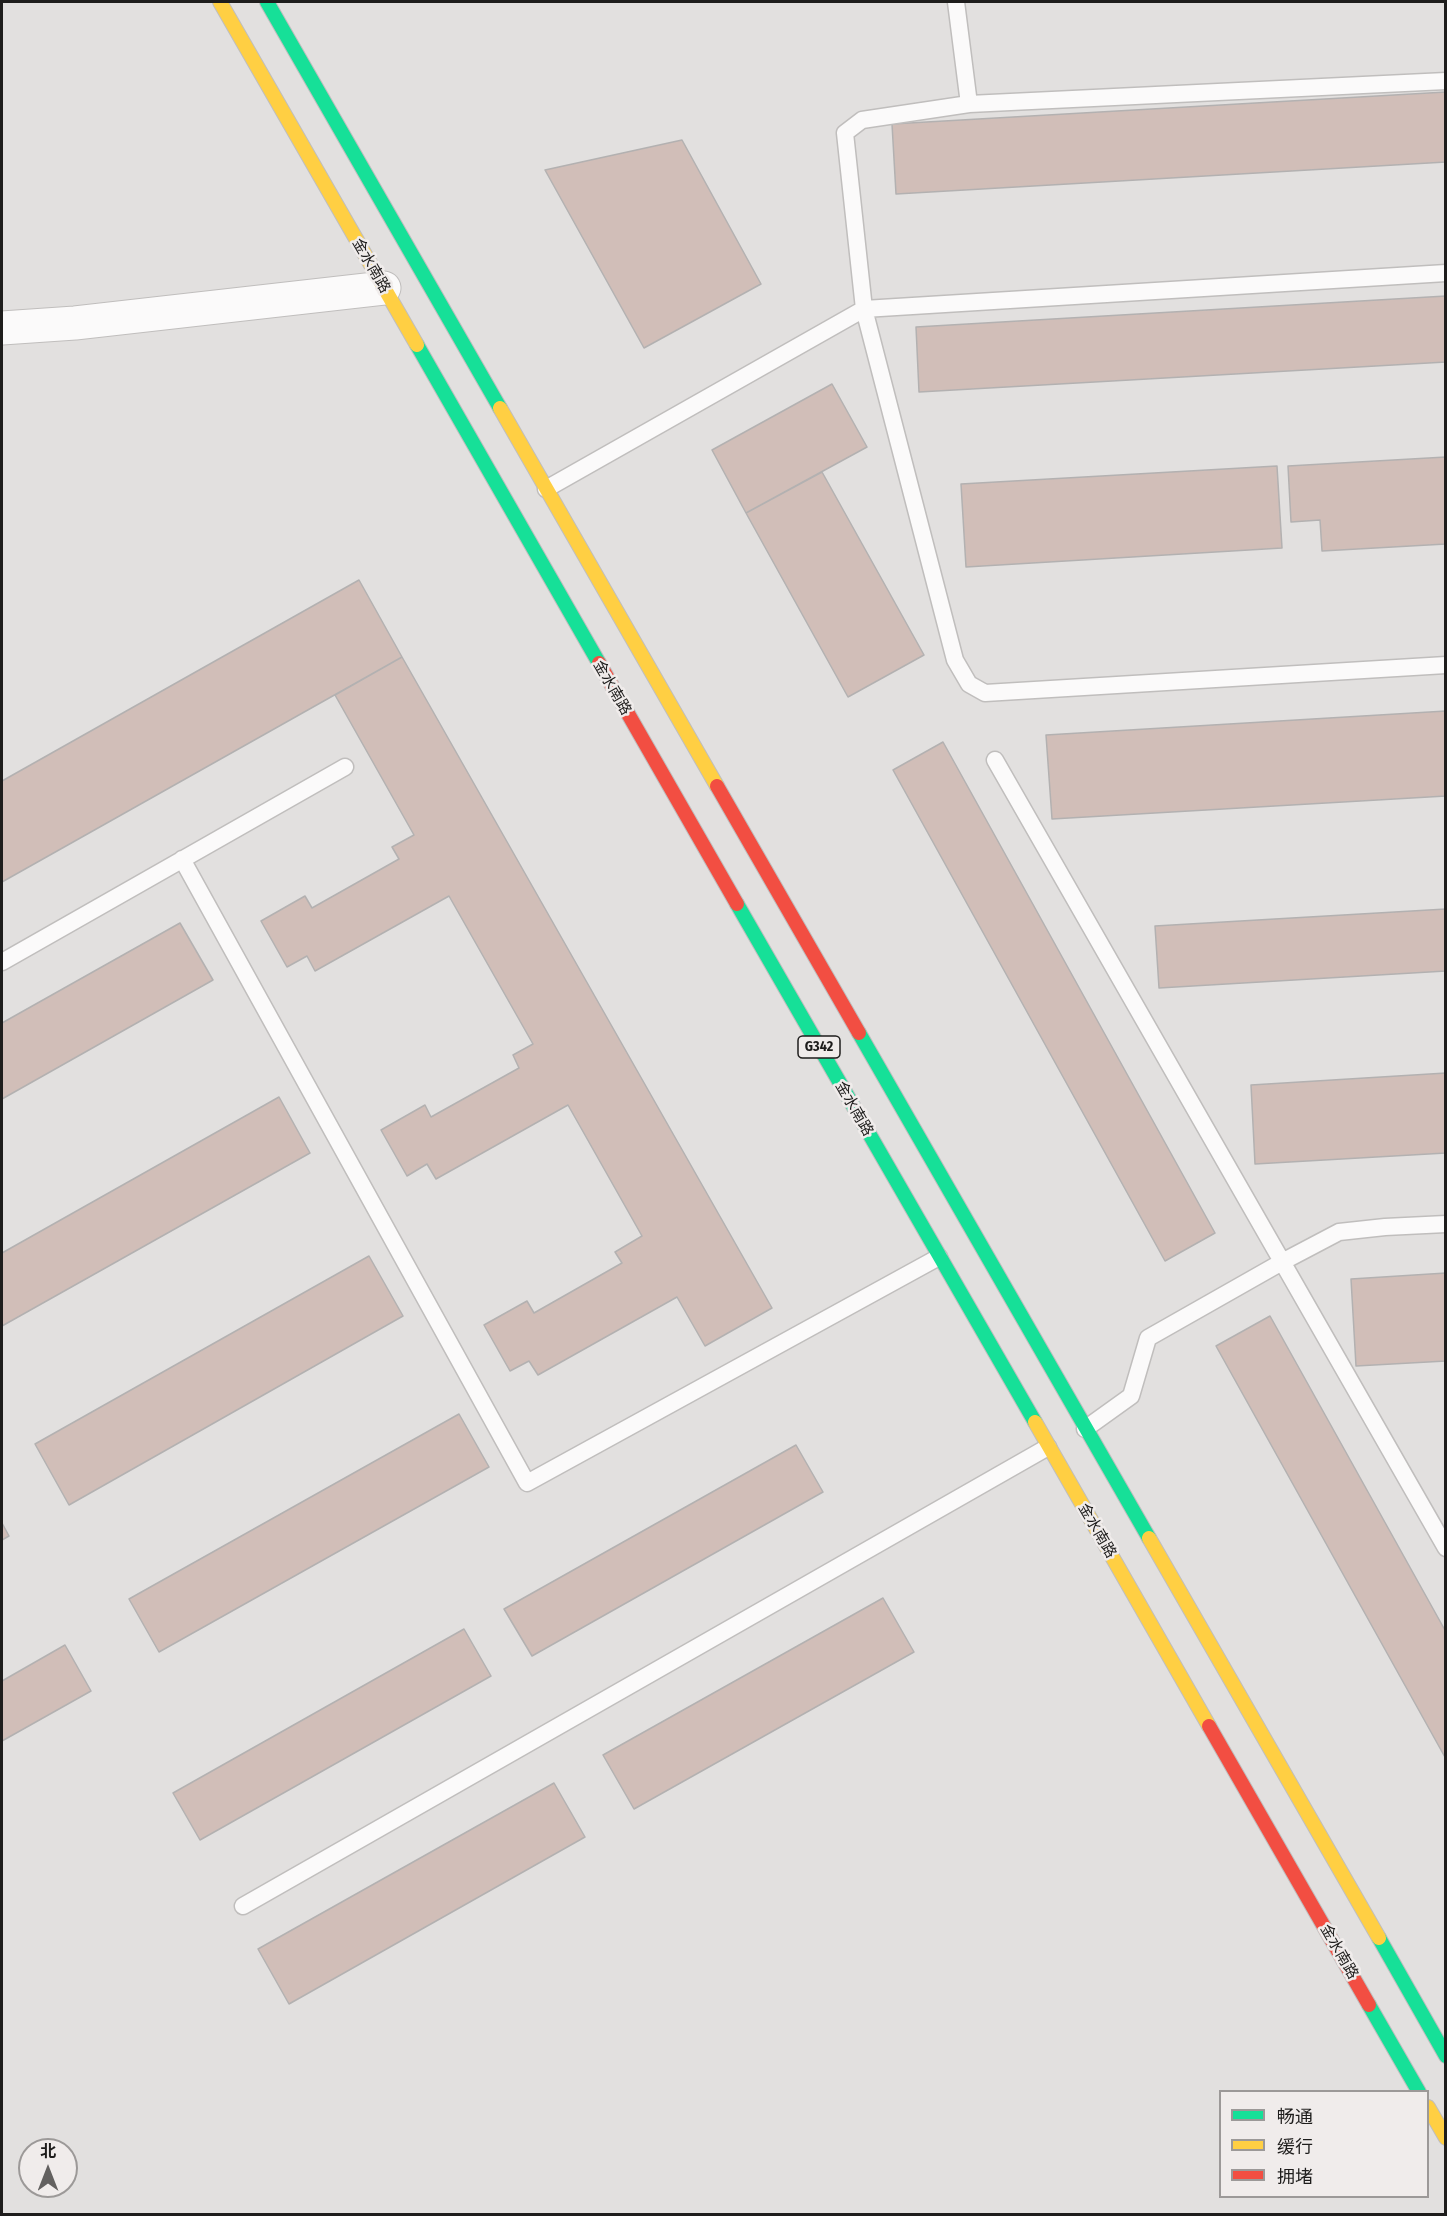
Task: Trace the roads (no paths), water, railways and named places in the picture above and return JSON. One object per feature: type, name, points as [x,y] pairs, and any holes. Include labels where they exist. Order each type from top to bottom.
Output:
[{"type":"highway","name":"金水南路","points":[[220,2],[1418,2090]]},
{"type":"highway","name":"G342","points":[[267,2],[1446,2056]]},
{"type":"highway","points":[[1429,2109],[1446,2138]]},
{"type":"street","points":[[2,328],[75,323],[384,288]]},
{"type":"lane","points":[[956,2],[969,104]]},
{"type":"lane","points":[[1446,81],[969,104],[862,120],[845,133],[864,309],[955,660],[969,684],[986,693],[1446,665]]},
{"type":"lane","points":[[546,489],[864,309],[1446,273]]},
{"type":"lane","points":[[995,760],[1446,1548]]},
{"type":"lane","points":[[2,962],[345,767]]},
{"type":"lane","points":[[182,859],[527,1483],[939,1257]]},
{"type":"lane","points":[[1085,1429],[1131,1396],[1148,1338],[1339,1232],[1446,1224]]},
{"type":"lane","points":[[243,1906],[1048,1447]]}]
